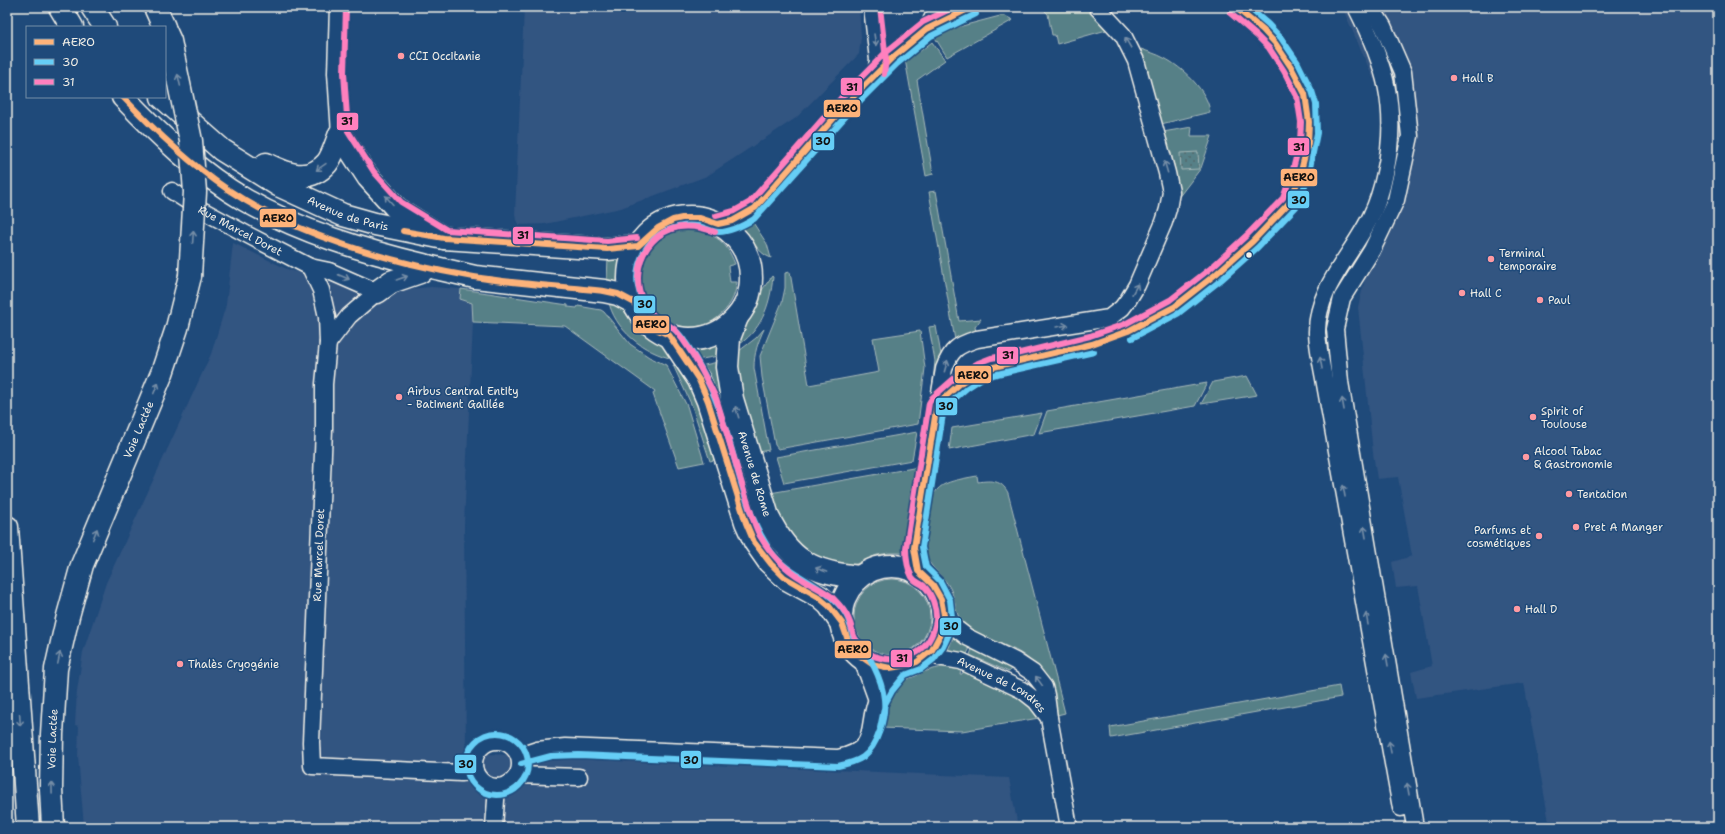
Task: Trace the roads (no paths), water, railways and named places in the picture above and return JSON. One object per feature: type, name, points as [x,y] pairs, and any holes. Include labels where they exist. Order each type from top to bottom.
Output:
[{"type":"main road","points":[[60,7],[71,26]]},
{"type":"main road","points":[[92,7],[104,26]]},
{"type":"main road","points":[[155,7],[164,26]]},
{"type":"main road","name":"Voie Lactée","points":[[53,827],[51,789],[52,734],[56,669],[68,616],[82,565],[162,373],[177,328],[190,276],[195,192],[191,141],[170,41],[166,32]]},
{"type":"main road","points":[[124,98],[157,132],[198,167],[245,200],[286,220],[339,242],[427,266],[475,277],[604,291],[618,294],[633,302],[648,322],[658,330],[669,335],[684,338],[698,338],[713,335],[726,327],[745,305],[751,275],[748,260],[742,247],[733,235],[718,224],[698,218],[675,219],[654,229],[638,246],[630,267],[629,278],[633,302]]},
{"type":"main road","name":"Avenue de Paris","points":[[163,98],[222,150],[249,168],[278,185],[311,201],[343,214],[375,224],[444,238],[608,249],[638,246]]},
{"type":"main road","points":[[200,132],[278,170],[292,175],[308,176],[327,163],[340,134]]},
{"type":"main road","points":[[340,134],[368,177],[396,208],[444,238]]},
{"type":"main road","points":[[377,292],[391,282],[420,272],[427,266]]},
{"type":"main road","name":"Avenue de Rome","points":[[736,317],[729,338],[727,366],[732,399],[768,517],[775,531],[786,545],[809,565],[830,574],[859,577]]},
{"type":"main road","name":"Avenue de Rome","points":[[669,335],[699,380],[708,401],[746,522],[755,542],[762,553],[787,579],[820,597],[829,605],[841,623]]},
{"type":"main road","points":[[7,527],[28,827]]},
{"type":"main road","points":[[895,565],[908,567],[920,573],[930,581],[938,593],[943,605],[944,619],[942,632],[936,645],[927,655],[914,663],[901,668],[879,666],[860,656],[851,647],[844,635],[841,623],[841,610],[844,598],[850,586],[859,577],[870,570],[882,566],[895,565]]},
{"type":"street","points":[[338,7],[336,73],[340,134]]},
{"type":"street","points":[[872,7],[878,60],[876,73]]},
{"type":"street","points":[[927,29],[940,7]]},
{"type":"street","points":[[718,224],[736,219],[754,208],[848,102],[876,73],[927,29],[972,7]]},
{"type":"street","points":[[920,573],[914,555],[914,544],[944,369],[953,351],[964,343],[977,339],[1109,318],[1122,308],[1137,285],[1164,222],[1171,192],[1136,61],[1122,35],[1097,7]]},
{"type":"street","points":[[1356,7],[1372,39],[1385,78],[1391,114],[1391,139],[1380,194],[1372,215],[1360,238],[1337,271],[1327,289],[1321,309],[1317,331],[1323,377],[1404,827]]},
{"type":"street","points":[[1371,7],[1384,26],[1404,72],[1410,136],[1396,200],[1372,250],[1342,298],[1334,329],[1340,382],[1415,827]]},
{"type":"street","name":"Rue Marcel Doret","points":[[172,192],[200,209],[310,267],[329,271],[377,292]]},
{"type":"street","name":"Rue Marcel Doret","points":[[310,267],[321,290],[328,316],[328,344],[324,380],[324,428],[311,742],[312,766],[461,773],[475,772]]},
{"type":"street","points":[[328,344],[349,316],[377,292]]},
{"type":"street","name":"Avenue de Londres","points":[[944,619],[967,637],[1015,661],[1033,673],[1044,688],[1069,827]]},
{"type":"street","name":"Avenue de Londres","points":[[927,655],[961,661],[1022,690],[1036,701],[1049,718]]},
{"type":"street","points":[[860,656],[877,700]]},
{"type":"street","points":[[519,756],[550,748],[579,746],[838,758],[851,755],[864,745],[871,733],[877,700],[882,689],[901,668]]},
{"type":"street","points":[[490,742],[506,742],[512,746],[519,756],[520,769],[518,776],[514,781],[506,786],[497,787],[484,783],[475,772],[474,762],[476,754],[482,746],[490,742]]},
{"type":"street","points":[[518,776],[579,777]]},
{"type":"street","points":[[494,827],[497,787]]},
{"type":"place","name":"CCI Occitanie","points":[[401,56]]},
{"type":"place","name":"Hall B","points":[[1454,78]]},
{"type":"place","name":"Terminal temporaire","points":[[1491,259]]},
{"type":"place","name":"Hall C","points":[[1462,293]]},
{"type":"place","name":"Paul","points":[[1540,300]]},
{"type":"place","name":"Airbus Central Entity - Batiment Galilée","points":[[399,397]]},
{"type":"place","name":"Spirit of Toulouse","points":[[1533,417]]},
{"type":"place","name":"Alcool Tabac & Gastronomie","points":[[1526,457]]},
{"type":"place","name":"Tentation","points":[[1569,494]]},
{"type":"place","name":"Pret A Manger","points":[[1576,527]]},
{"type":"place","name":"Parfums et cosmétiques","points":[[1539,536]]},
{"type":"place","name":"Hall D","points":[[1517,609]]},
{"type":"place","name":"Thalès Cryogénie","points":[[180,664]]}]
